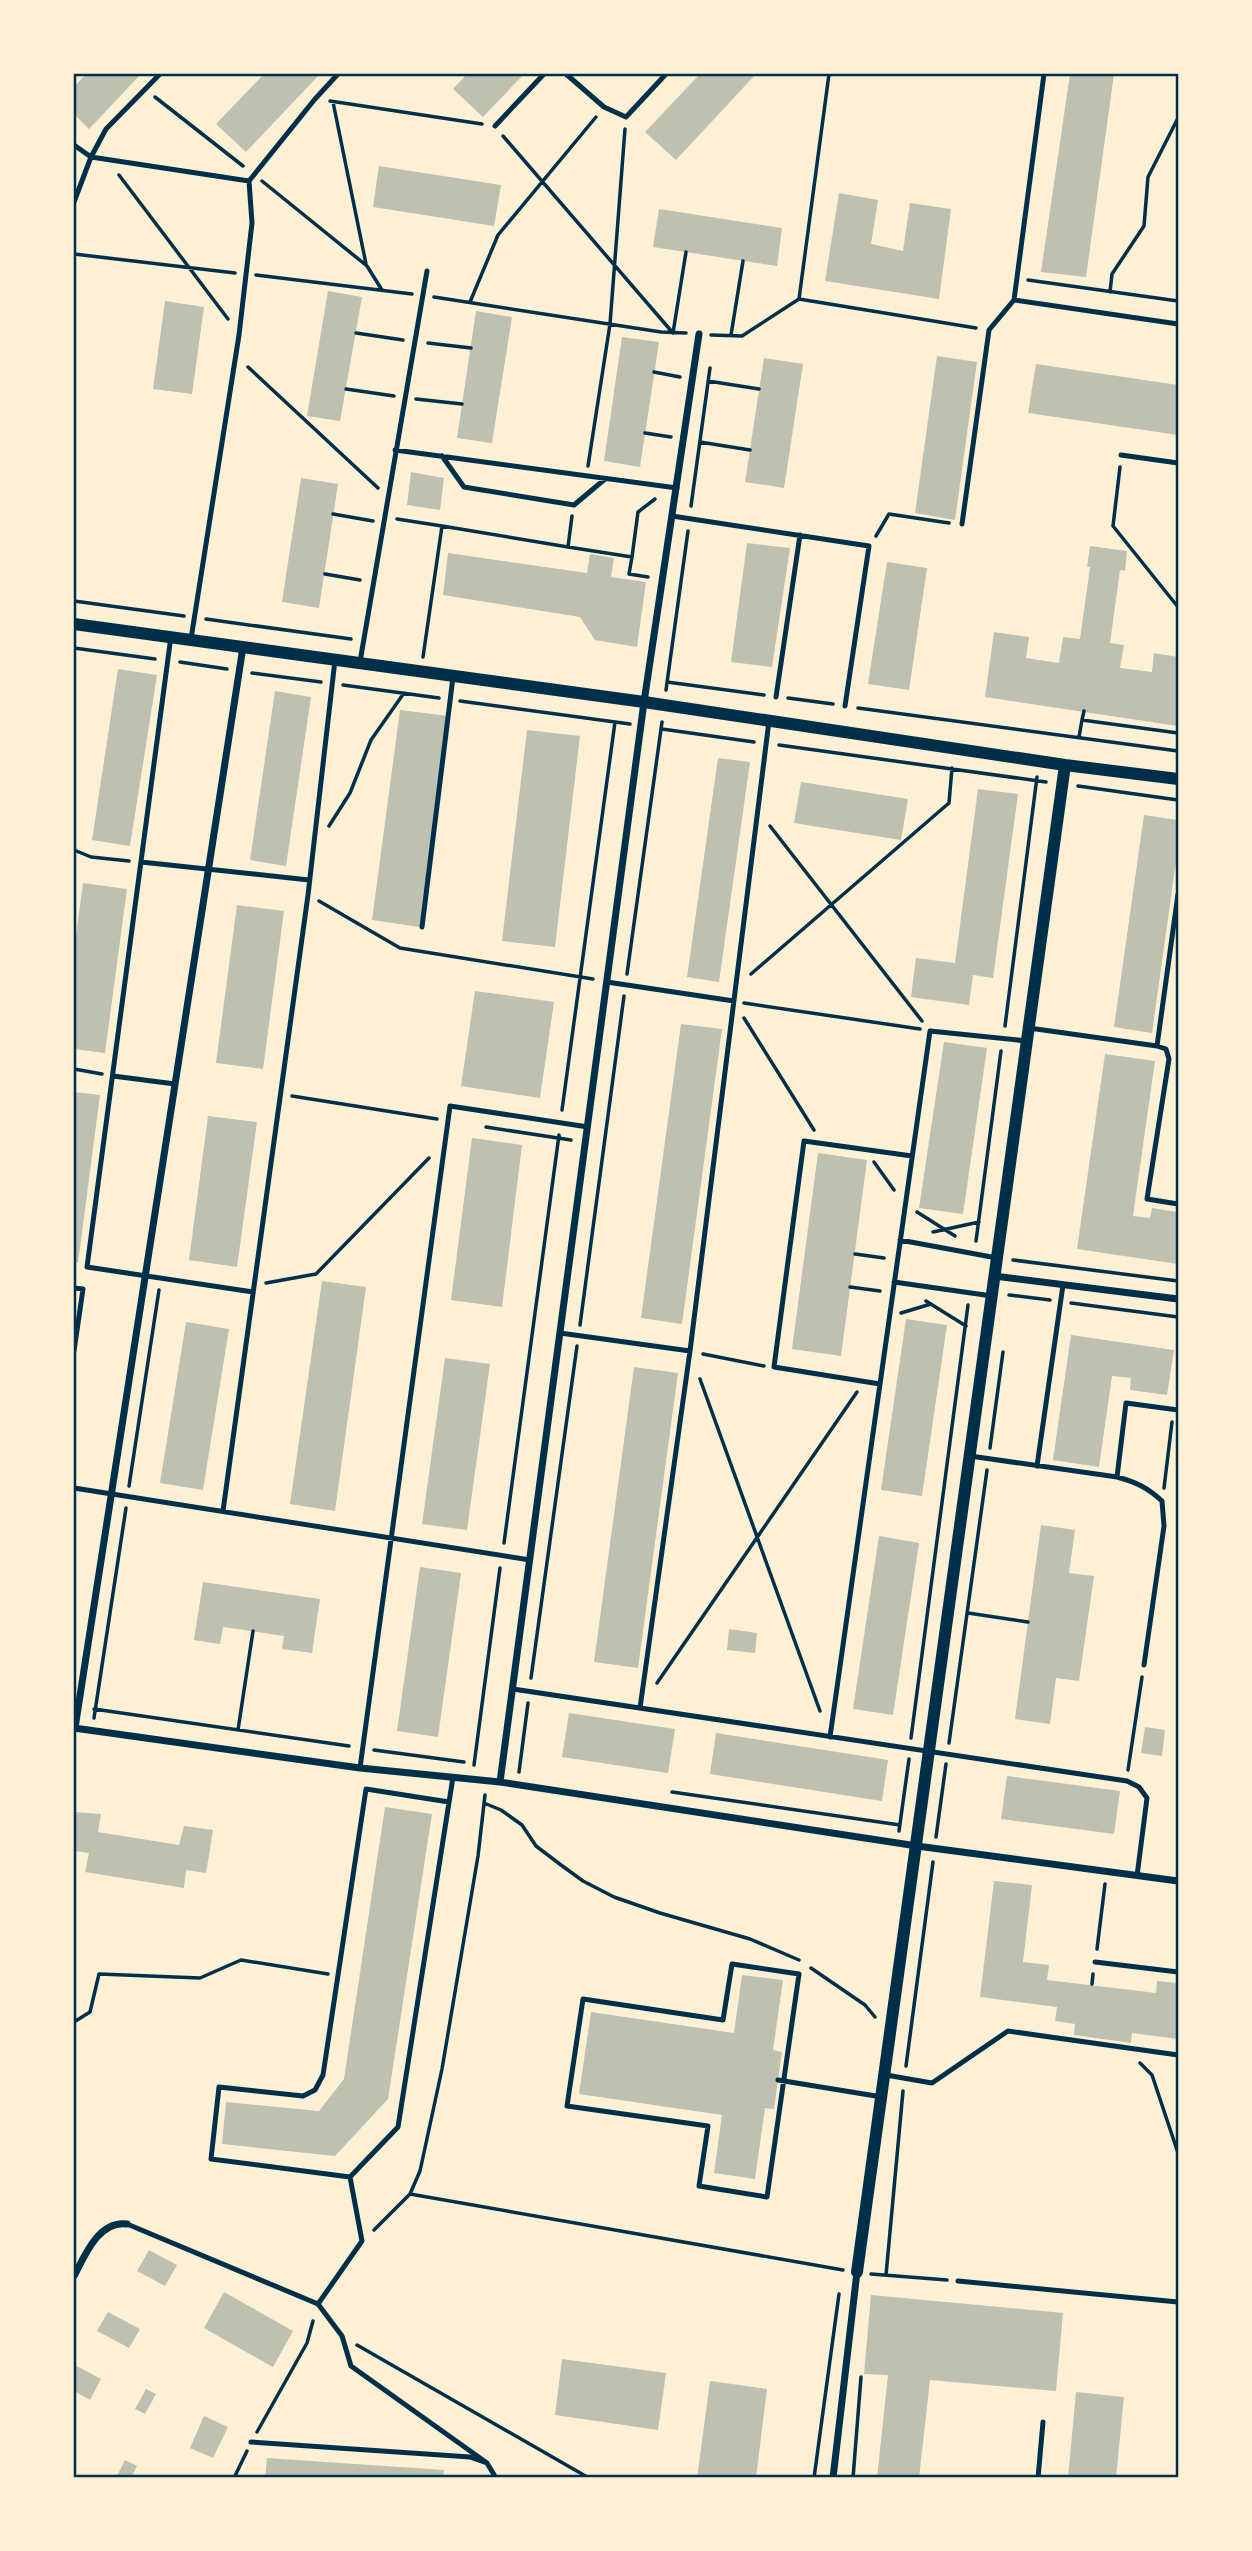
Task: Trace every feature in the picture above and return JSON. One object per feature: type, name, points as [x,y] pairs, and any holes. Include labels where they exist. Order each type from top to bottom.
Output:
[{"type":"street","points":[[500,1782],[644,702],[672,516],[673,488],[684,439],[699,334]]},
{"type":"street","points":[[74,624],[360,662],[1065,765],[1178,779]]},
{"type":"street","points":[[243,646],[74,1728],[360,1768],[517,1784],[917,1846],[1178,1881]]},
{"type":"street","points":[[833,2477],[857,2272],[1065,765]]},
{"type":"street","points":[[994,1276],[1178,1299]]},
{"type":"street","points":[[74,2276],[103,2229],[117,2223],[127,2224]]},
{"type":"lane","points":[[74,202],[91,157],[106,129],[160,74]]},
{"type":"lane","points":[[191,639],[239,335],[252,223],[249,181],[338,74]]},
{"type":"lane","points":[[495,126],[544,74]]},
{"type":"lane","points":[[566,74],[604,107],[626,117],[666,74]]},
{"type":"lane","points":[[962,524],[989,330],[1014,300],[1044,74]]},
{"type":"lane","points":[[74,145],[91,157],[249,181]]},
{"type":"lane","points":[[360,662],[394,450],[427,271]]},
{"type":"lane","points":[[1014,300],[1178,324]]},
{"type":"lane","points":[[394,450],[673,488]]},
{"type":"lane","points":[[1121,455],[1178,463]]},
{"type":"lane","points":[[442,456],[464,487],[574,505],[605,478]]},
{"type":"lane","points":[[672,516],[869,546],[845,706]]},
{"type":"lane","points":[[776,697],[800,535]]},
{"type":"lane","points":[[171,636],[87,1267],[253,1288]]},
{"type":"lane","points":[[223,1511],[308,895],[335,660]]},
{"type":"lane","points":[[422,927],[453,677]]},
{"type":"lane","points":[[640,1708],[690,1351],[769,721]]},
{"type":"lane","points":[[141,862],[309,880]]},
{"type":"lane","points":[[1157,1046],[1178,894]]},
{"type":"lane","points":[[607,982],[734,1001]]},
{"type":"lane","points":[[830,1737],[930,1031],[1003,1038],[1028,1035],[1166,1049],[1169,1059],[1147,1199],[1178,1204]]},
{"type":"lane","points":[[113,1076],[175,1084]]},
{"type":"lane","points":[[360,1768],[450,1106],[588,1127]]},
{"type":"lane","points":[[880,1384],[774,1367],[804,1141],[912,1156]]},
{"type":"lane","points":[[900,1240],[997,1258]]},
{"type":"lane","points":[[894,1282],[992,1295]]},
{"type":"lane","points":[[1037,1466],[1063,1285]]},
{"type":"lane","points":[[74,1288],[83,1289],[74,1350]]},
{"type":"lane","points":[[560,1333],[690,1351]]},
{"type":"lane","points":[[1117,1477],[1126,1403],[1176,1410]]},
{"type":"lane","points":[[970,1456],[1117,1477],[1149,1489],[1162,1501],[1164,1526],[1144,1665]]},
{"type":"lane","points":[[74,1488],[530,1560]]},
{"type":"lane","points":[[513,1689],[1127,1781],[1139,1787],[1147,1798],[1137,1876]]},
{"type":"lane","points":[[350,2176],[398,2127],[453,1776]]},
{"type":"lane","points":[[350,2176],[211,2159],[219,2087],[303,2096],[315,2090],[323,2075],[366,1789],[449,1802]]},
{"type":"lane","points":[[1095,1962],[1178,1972]]},
{"type":"lane","points":[[732,1964],[799,1974],[781,2081],[767,2197],[699,2186],[708,2126],[567,2106],[583,1999],[723,2020],[732,1964]]},
{"type":"lane","points":[[886,2075],[932,2083],[1008,2031],[1178,2055]]},
{"type":"lane","points":[[781,2081],[883,2097]]},
{"type":"lane","points":[[318,2304],[362,2241],[350,2176]]},
{"type":"lane","points":[[127,2224],[318,2304],[342,2336],[351,2366],[487,2463],[496,2477]]},
{"type":"lane","points":[[958,2281],[1178,2302]]},
{"type":"lane","points":[[1038,2477],[1042,2422]]},
{"type":"lane","points":[[251,2442],[470,2457],[487,2463]]},
{"type":"path","points":[[799,299],[829,74]]},
{"type":"path","points":[[145,89],[367,266],[382,290]]},
{"type":"path","points":[[315,99],[495,126],[673,333]]},
{"type":"path","points":[[333,102],[367,266]]},
{"type":"path","points":[[470,302],[498,235],[604,107]]},
{"type":"path","points":[[587,476],[610,324],[626,117]]},
{"type":"path","points":[[1110,292],[1112,274],[1144,226],[1148,177],[1178,118]]},
{"type":"path","points":[[107,159],[239,335]]},
{"type":"path","points":[[673,333],[686,252]]},
{"type":"path","points":[[74,254],[424,295],[673,333],[743,336],[799,299],[989,330]]},
{"type":"path","points":[[731,335],[743,261]]},
{"type":"path","points":[[1016,278],[1178,301]]},
{"type":"path","points":[[713,346],[714,335]]},
{"type":"path","points":[[236,356],[388,496]]},
{"type":"path","points":[[517,1784],[711,358]]},
{"type":"path","points":[[654,372],[692,379]]},
{"type":"path","points":[[708,381],[759,389]]},
{"type":"path","points":[[645,433],[684,439]]},
{"type":"path","points":[[700,442],[750,450]]},
{"type":"path","points":[[1121,455],[1113,526],[1178,607]]},
{"type":"path","points":[[650,577],[629,574],[638,512],[673,488]]},
{"type":"path","points":[[568,547],[574,505]]},
{"type":"path","points":[[333,514],[442,526],[632,557]]},
{"type":"path","points":[[869,546],[889,514],[962,524]]},
{"type":"path","points":[[421,672],[442,526]]},
{"type":"path","points":[[324,574],[373,583]]},
{"type":"path","points":[[74,601],[363,640]]},
{"type":"path","points":[[648,680],[1178,751]]},
{"type":"path","points":[[313,852],[350,793],[371,740],[404,693]]},
{"type":"path","points":[[472,1778],[618,699]]},
{"type":"path","points":[[1079,737],[1084,711]]},
{"type":"path","points":[[1082,720],[1178,733]]},
{"type":"path","points":[[736,987],[949,803],[954,748]]},
{"type":"path","points":[[864,1149],[905,1204],[975,1252],[1040,761]]},
{"type":"path","points":[[1080,787],[1083,767]]},
{"type":"path","points":[[758,811],[930,1031]]},
{"type":"path","points":[[74,850],[91,857],[141,862]]},
{"type":"path","points":[[308,895],[400,948],[607,982]]},
{"type":"path","points":[[734,1001],[930,1031]]},
{"type":"path","points":[[734,1001],[822,1144]]},
{"type":"path","points":[[74,1069],[113,1076]]},
{"type":"path","points":[[280,1094],[586,1143]]},
{"type":"path","points":[[253,1288],[316,1274],[445,1141]]},
{"type":"path","points":[[900,1240],[979,1222]]},
{"type":"path","points":[[855,1254],[897,1260]]},
{"type":"path","points":[[997,1258],[1178,1281]]},
{"type":"path","points":[[1010,1295],[1015,1261]]},
{"type":"path","points":[[850,1287],[893,1293]]},
{"type":"path","points":[[889,1317],[969,1293],[898,1843]]},
{"type":"path","points":[[992,1295],[1010,1295],[1178,1317]]},
{"type":"path","points":[[922,1299],[965,1326]]},
{"type":"path","points":[[886,2275],[904,2078],[1003,1350]]},
{"type":"path","points":[[690,1351],[774,1367]]},
{"type":"path","points":[[690,1351],[830,1737]]},
{"type":"path","points":[[640,1708],[864,1381]]},
{"type":"path","points":[[1162,1501],[1176,1410]]},
{"type":"path","points":[[967,1613],[1028,1622]]},
{"type":"path","points":[[238,1730],[253,1631]]},
{"type":"path","points":[[1127,1781],[1144,1665]]},
{"type":"path","points":[[362,2241],[411,2194],[420,2171],[442,2069],[478,1856],[487,1781]]},
{"type":"path","points":[[484,1803],[501,1810],[522,1825],[536,1846],[583,1881],[614,1897],[790,1954],[865,2005],[875,2017],[876,2003]]},
{"type":"path","points":[[1092,1984],[1107,1872]]},
{"type":"path","points":[[74,2022],[90,2012],[99,1974],[200,1978],[241,1960],[338,1975]]},
{"type":"path","points":[[1123,2048],[1152,2075],[1178,2153]]},
{"type":"path","points":[[411,2194],[857,2272],[958,2281]]},
{"type":"path","points":[[814,2477],[840,2283]]},
{"type":"path","points":[[234,2477],[307,2343],[318,2304]]},
{"type":"path","points":[[342,2336],[589,2477]]},
{"type":"building","points":[[86,74],[141,74],[89,129],[74,114],[74,87]]},
{"type":"building","points":[[264,74],[320,74],[246,152],[216,124]]},
{"type":"building","points":[[467,74],[524,74],[483,117],[453,89]]},
{"type":"building","points":[[700,74],[756,74],[676,160],[645,132]]},
{"type":"building","points":[[1070,74],[1114,74],[1086,277],[1041,272]]},
{"type":"building","points":[[379,166],[501,185],[494,226],[373,207]]},
{"type":"building","points":[[839,193],[878,200],[871,244],[903,251],[910,203],[951,209],[939,299],[825,281]]},
{"type":"building","points":[[659,209],[782,228],[777,266],[653,247]]},
{"type":"building","points":[[328,291],[362,297],[340,421],[307,416]]},
{"type":"building","points":[[165,301],[204,307],[192,394],[153,389]]},
{"type":"building","points":[[476,311],[512,317],[492,443],[457,438]]},
{"type":"building","points":[[622,337],[659,342],[640,467],[604,461]]},
{"type":"building","points":[[937,356],[977,362],[955,520],[915,513]]},
{"type":"building","points":[[764,358],[803,364],[784,488],[745,482]]},
{"type":"building","points":[[1036,364],[1178,385],[1178,435],[1028,413]]},
{"type":"building","points":[[411,472],[444,478],[440,510],[407,505]]},
{"type":"building","points":[[301,478],[338,484],[319,608],[282,602]]},
{"type":"building","points":[[747,543],[790,548],[772,667],[731,662]]},
{"type":"building","points":[[1090,546],[1127,551],[1125,571],[1120,570],[1110,643],[1124,645],[1120,668],[1152,672],[1154,653],[1178,657],[1178,726],[985,697],[994,632],[1029,637],[1026,658],[1059,663],[1063,637],[1080,639],[1090,567],[1087,567]]},
{"type":"building","points":[[448,553],[587,573],[590,554],[614,558],[611,577],[646,582],[637,647],[595,640],[580,617],[443,595]]},
{"type":"building","points":[[887,562],[927,568],[909,690],[868,684]]},
{"type":"building","points":[[118,669],[157,675],[130,846],[92,840]]},
{"type":"building","points":[[275,691],[311,697],[286,866],[250,860]]},
{"type":"building","points":[[400,710],[448,716],[420,927],[372,920]]},
{"type":"building","points":[[527,730],[580,736],[555,947],[502,941]]},
{"type":"building","points":[[718,758],[750,762],[719,982],[687,977]]},
{"type":"building","points":[[801,782],[908,799],[901,840],[794,823]]},
{"type":"building","points":[[978,789],[1018,794],[993,978],[973,975],[969,1005],[911,997],[916,958],[955,963]]},
{"type":"building","points":[[1144,815],[1178,820],[1178,847],[1152,1033],[1114,1027]]},
{"type":"building","points":[[83,883],[127,889],[105,1053],[74,1049],[74,951]]},
{"type":"building","points":[[237,905],[284,911],[263,1069],[216,1063]]},
{"type":"building","points":[[475,991],[554,1002],[540,1098],[461,1086]]},
{"type":"building","points":[[681,1024],[722,1029],[682,1324],[641,1318]]},
{"type":"building","points":[[944,1042],[987,1048],[963,1214],[919,1208]]},
{"type":"building","points":[[1105,1054],[1155,1061],[1133,1216],[1150,1218],[1152,1208],[1178,1212],[1178,1264],[1077,1249]]},
{"type":"building","points":[[74,1092],[100,1095],[78,1263],[74,1262]]},
{"type":"building","points":[[208,1116],[257,1122],[237,1267],[189,1260]]},
{"type":"building","points":[[472,1138],[522,1145],[502,1307],[451,1300]]},
{"type":"building","points":[[818,1153],[867,1160],[841,1356],[792,1349]]},
{"type":"building","points":[[322,1281],[366,1287],[335,1511],[290,1504]]},
{"type":"building","points":[[906,1319],[947,1325],[922,1496],[881,1490]]},
{"type":"building","points":[[186,1322],[229,1329],[203,1490],[160,1483]]},
{"type":"building","points":[[1071,1335],[1174,1350],[1167,1395],[1130,1390],[1131,1378],[1112,1376],[1099,1467],[1053,1460]]},
{"type":"building","points":[[445,1358],[490,1364],[467,1530],[422,1524]]},
{"type":"building","points":[[634,1367],[678,1373],[638,1668],[594,1662]]},
{"type":"building","points":[[1041,1525],[1075,1530],[1069,1573],[1094,1576],[1079,1681],[1056,1678],[1050,1724],[1015,1719]]},
{"type":"building","points":[[879,1536],[919,1543],[893,1715],[853,1709]]},
{"type":"building","points":[[420,1567],[461,1573],[438,1737],[397,1731]]},
{"type":"building","points":[[203,1582],[320,1599],[312,1653],[282,1649],[284,1636],[223,1627],[220,1644],[194,1640]]},
{"type":"building","points":[[729,1629],[757,1633],[755,1653],[727,1650]]},
{"type":"building","points":[[569,1713],[675,1729],[668,1773],[562,1757]]},
{"type":"building","points":[[1145,1727],[1165,1730],[1162,1756],[1141,1753]]},
{"type":"building","points":[[716,1733],[888,1760],[882,1801],[710,1774]]},
{"type":"building","points":[[1007,1776],[1120,1791],[1114,1834],[1001,1819]]},
{"type":"building","points":[[385,1807],[432,1814],[388,2099],[335,2156],[222,2144],[226,2102],[319,2111],[344,2079]]},
{"type":"building","points":[[74,1812],[101,1814],[98,1832],[179,1845],[184,1826],[213,1830],[206,1873],[186,1870],[184,1888],[85,1872],[89,1853],[74,1851]]},
{"type":"building","points":[[994,1881],[1032,1885],[1023,1962],[1049,1965],[1047,1980],[1156,1993],[1157,1981],[1178,1983],[1178,2039],[1132,2033],[1131,2043],[1074,2035],[1075,2024],[1055,2021],[1057,2007],[980,1997]]},
{"type":"building","points":[[742,1975],[783,1980],[773,2050],[782,2052],[774,2109],[765,2108],[755,2179],[714,2173],[722,2115],[579,2094],[591,2012],[734,2033]]},
{"type":"building","points":[[149,2250],[177,2265],[165,2286],[137,2271]]},
{"type":"building","points":[[224,2292],[293,2331],[273,2367],[204,2328]]},
{"type":"building","points":[[871,2295],[1063,2313],[1056,2391],[930,2380],[919,2478],[877,2478],[888,2375],[864,2374]]},
{"type":"building","points":[[108,2312],[140,2329],[129,2348],[97,2331]]},
{"type":"building","points":[[562,2359],[666,2373],[658,2430],[555,2415]]},
{"type":"building","points":[[75,2365],[101,2379],[90,2400],[74,2391]]},
{"type":"building","points":[[710,2381],[767,2389],[756,2478],[697,2478]]},
{"type":"building","points":[[146,2389],[156,2394],[145,2414],[135,2409]]},
{"type":"building","points":[[1076,2392],[1124,2397],[1116,2478],[1068,2478]]},
{"type":"building","points":[[204,2416],[228,2427],[213,2458],[190,2448]]},
{"type":"building","points":[[267,2458],[444,2470],[443,2478],[265,2478]]},
{"type":"building","points":[[125,2460],[137,2466],[131,2478],[117,2476]]}]
